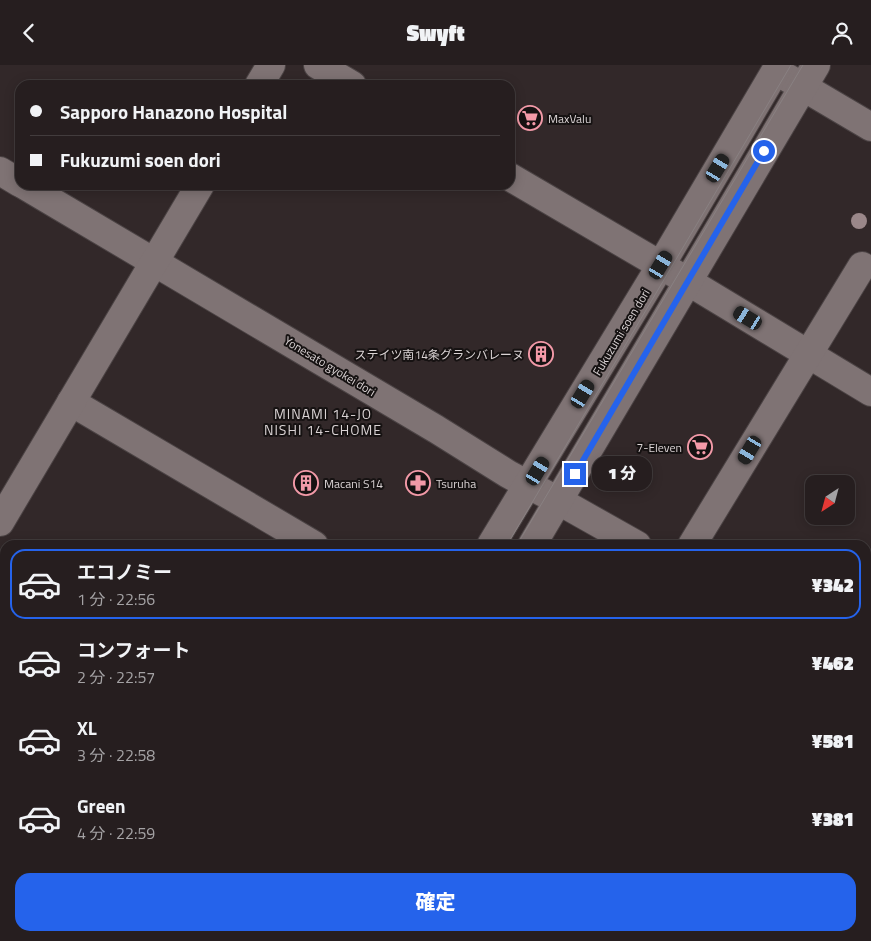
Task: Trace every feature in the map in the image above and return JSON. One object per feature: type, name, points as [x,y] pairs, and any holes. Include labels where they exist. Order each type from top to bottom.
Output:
[{"type":"street","points":[[262,80],[271,65]]},
{"type":"street","points":[[318,65],[344,80]]},
{"type":"street","points":[[773,67],[809,76],[871,127]]},
{"type":"street","name":"Fukuzumi soen dori","points":[[495,540],[661,265],[773,67]]},
{"type":"street","points":[[535,540],[809,76]]},
{"type":"street","points":[[0,171],[15,180]]},
{"type":"street","points":[[515,180],[661,265],[871,392]]},
{"type":"street","name":"Yonesato gyokei dori","points":[[32,190],[436,429],[508,474],[628,540]]},
{"type":"street","points":[[0,522],[7,494],[71,402],[197,190]]},
{"type":"street","points":[[695,540],[862,266]]},
{"type":"street","points":[[71,402],[306,540]]},
{"type":"tram line","points":[[510,540],[791,65]]},
{"type":"tram line","points":[[520,540],[803,65]]},
{"type":"place","name":"MaxValu","points":[[530,118]]},
{"type":"place","name":"ステイツ南14条グランバレーヌ","points":[[541,354]]},
{"type":"place","name":"7-Eleven","points":[[700,447]]},
{"type":"place","name":"Macani S14","points":[[306,483]]},
{"type":"place","name":"Tsuruha","points":[[418,483]]},
{"type":"district","name":"MINAMI 14-JO NISHI 14-CHOME","points":[[323,421]]},
{"type":"route","points":[[575,474],[764,151]]}]
